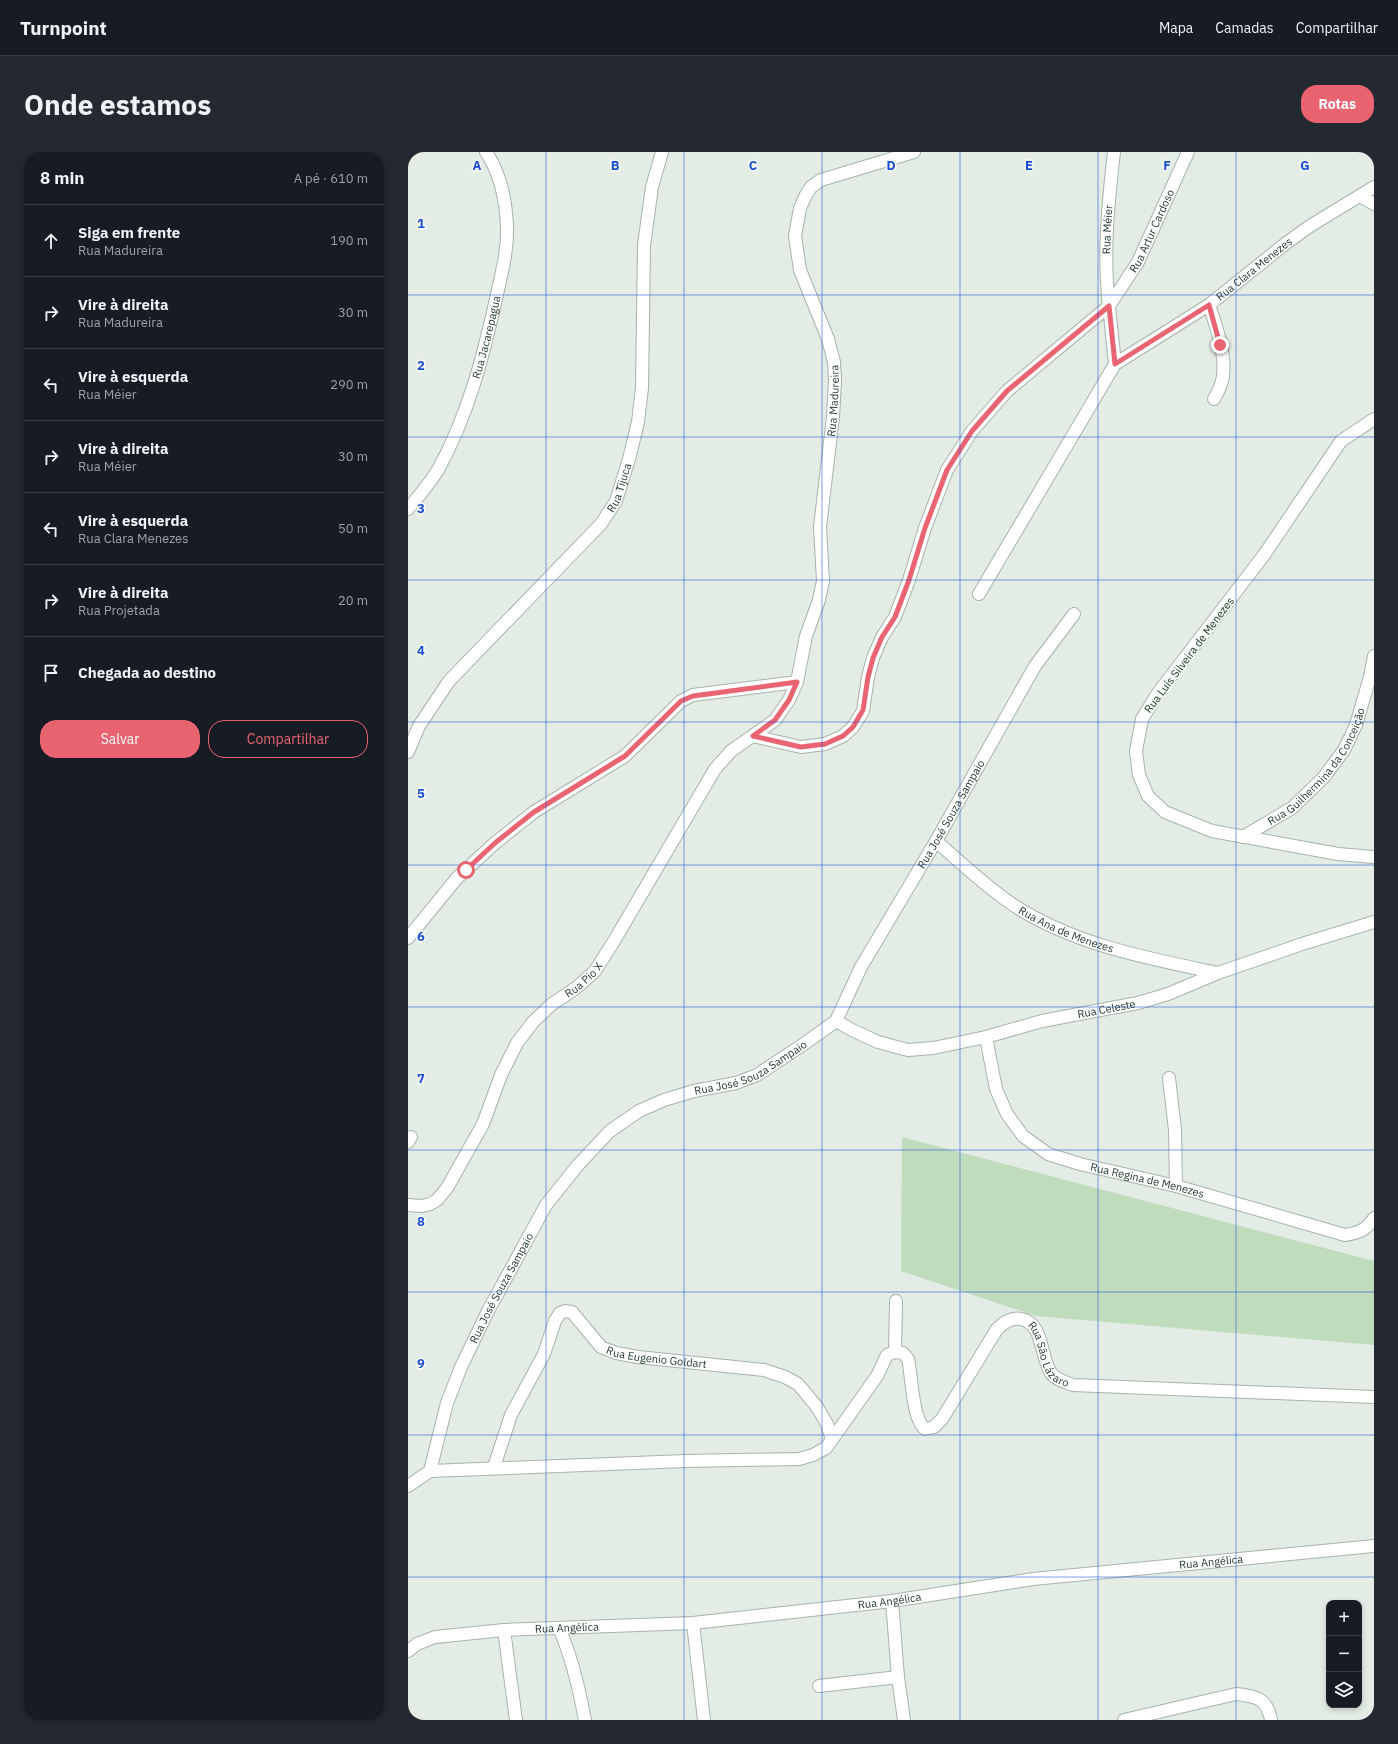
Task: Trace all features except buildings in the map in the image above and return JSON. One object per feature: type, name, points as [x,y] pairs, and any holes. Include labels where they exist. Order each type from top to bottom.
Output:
[{"type":"street","name":"Rua Jacarepagua","points":[[408,509],[438,469],[468,402],[486,344],[500,279],[507,228],[504,195],[495,165],[486,152]]},
{"type":"street","name":"Rua Tijuca","points":[[408,752],[420,726],[449,680],[600,524],[616,501],[626,471],[638,422],[642,388],[644,245],[652,187],[662,152]]},
{"type":"street","name":"Rua Madureira","points":[[753,736],[775,720],[789,700],[797,682],[806,636],[819,600],[822,581],[820,527],[834,417],[834,362],[828,339],[808,291],[797,253],[795,236],[800,208],[811,187],[821,180],[914,152]]},
{"type":"street","name":"Rua Méier","points":[[1114,152],[1106,232],[1106,280],[1115,364]]},
{"type":"street","name":"Rua Artur Cardoso","points":[[1109,306],[1138,262],[1188,152]]},
{"type":"street","name":"Rua Clara Menezes","points":[[1115,364],[1209,305],[1285,244],[1310,226],[1374,187]]},
{"type":"street","points":[[1360,196],[1374,204]]},
{"type":"street","points":[[1209,305],[1223,360],[1223,375],[1220,387],[1214,399]]},
{"type":"street","points":[[753,736],[801,747],[825,744],[843,736],[853,727],[863,710],[868,677],[873,658],[882,637],[895,617],[909,580],[925,528],[947,470],[972,431],[1007,391],[1109,306]]},
{"type":"street","points":[[979,594],[1115,364]]},
{"type":"street","name":"Rua Luís Silveira de Menezes","points":[[1374,419],[1341,441],[1264,555],[1158,693],[1142,719],[1136,751],[1139,775],[1148,796],[1165,812],[1212,831],[1338,854],[1374,857]]},
{"type":"street","name":"Rua José Souza Sampaio","points":[[430,1471],[447,1403],[461,1367],[488,1311],[546,1206],[578,1165],[610,1132],[639,1111],[664,1100],[694,1091],[736,1083],[757,1075],[836,1021],[860,967],[936,841],[1035,666],[1074,614]]},
{"type":"street","name":"Rua Guilhermina da Conceição","points":[[1243,836],[1292,808],[1324,776],[1344,750],[1356,725],[1370,677],[1374,656]]},
{"type":"street","points":[[408,938],[457,878],[495,843],[534,812],[625,756],[681,701],[701,694],[797,682]]},
{"type":"street","name":"Rua Pio X","points":[[408,1205],[422,1206],[430,1204],[437,1200],[447,1188],[483,1124],[501,1075],[517,1043],[532,1022],[552,1004],[576,988],[595,971],[715,769],[731,751],[753,736]]},
{"type":"street","name":"Rua Ana de Menezes","points":[[936,841],[1009,902],[1042,921],[1082,938],[1128,954],[1218,974]]},
{"type":"street","name":"Rua Celeste","points":[[836,1021],[878,1042],[908,1050],[933,1048],[986,1037],[1042,1021],[1138,1003],[1168,994],[1218,974],[1302,944],[1374,922]]},
{"type":"street","name":"Rua Regina de Menezes","points":[[986,1037],[996,1089],[1007,1114],[1023,1136],[1048,1154],[1080,1164],[1176,1186],[1345,1235],[1358,1233],[1370,1226],[1374,1218]]},
{"type":"street","points":[[1169,1078],[1175,1130],[1176,1186]]},
{"type":"street","points":[[408,1486],[430,1471],[494,1467],[799,1458],[813,1455],[826,1448],[877,1376],[887,1355],[894,1352],[896,1301]]},
{"type":"street","name":"Rua Eugenio Goldart","points":[[494,1467],[504,1432],[511,1415],[544,1354],[555,1322],[560,1313],[565,1311],[572,1312],[601,1347],[616,1353],[638,1358],[764,1370],[785,1377],[798,1384],[817,1407],[827,1424],[832,1439]]},
{"type":"street","name":"Rua São Lázaro","points":[[894,1352],[903,1353],[908,1359],[917,1417],[922,1427],[925,1429],[934,1427],[942,1419],[996,1330],[1004,1323],[1016,1318],[1027,1320],[1035,1329],[1047,1365],[1052,1374],[1060,1381],[1072,1385],[1374,1397]]},
{"type":"street","name":"Rua Angélica","points":[[408,1651],[417,1644],[435,1637],[504,1630],[693,1623],[892,1601],[1033,1579],[1374,1546]]},
{"type":"street","points":[[892,1601],[898,1677],[904,1720]]},
{"type":"street","points":[[693,1623],[704,1720]]},
{"type":"street","points":[[559,1628],[567,1645],[578,1685],[585,1720]]},
{"type":"street","points":[[504,1630],[516,1720]]},
{"type":"street","points":[[819,1686],[898,1677]]},
{"type":"street","points":[[1124,1720],[1236,1694],[1251,1695],[1259,1698],[1269,1709],[1271,1720]]},
{"type":"green space","points":[[902,1137],[1374,1261],[1374,1345],[1036,1316],[901,1271]]},
{"type":"route","points":[[466,870],[495,843],[534,812],[625,756],[681,701],[693,696],[797,682],[789,700],[775,720],[753,736],[801,747],[825,744],[843,736],[853,727],[863,710],[868,677],[873,658],[882,637],[895,617],[909,580],[925,528],[947,470],[972,431],[1007,391],[1109,306],[1115,364],[1209,305],[1220,345]]}]
